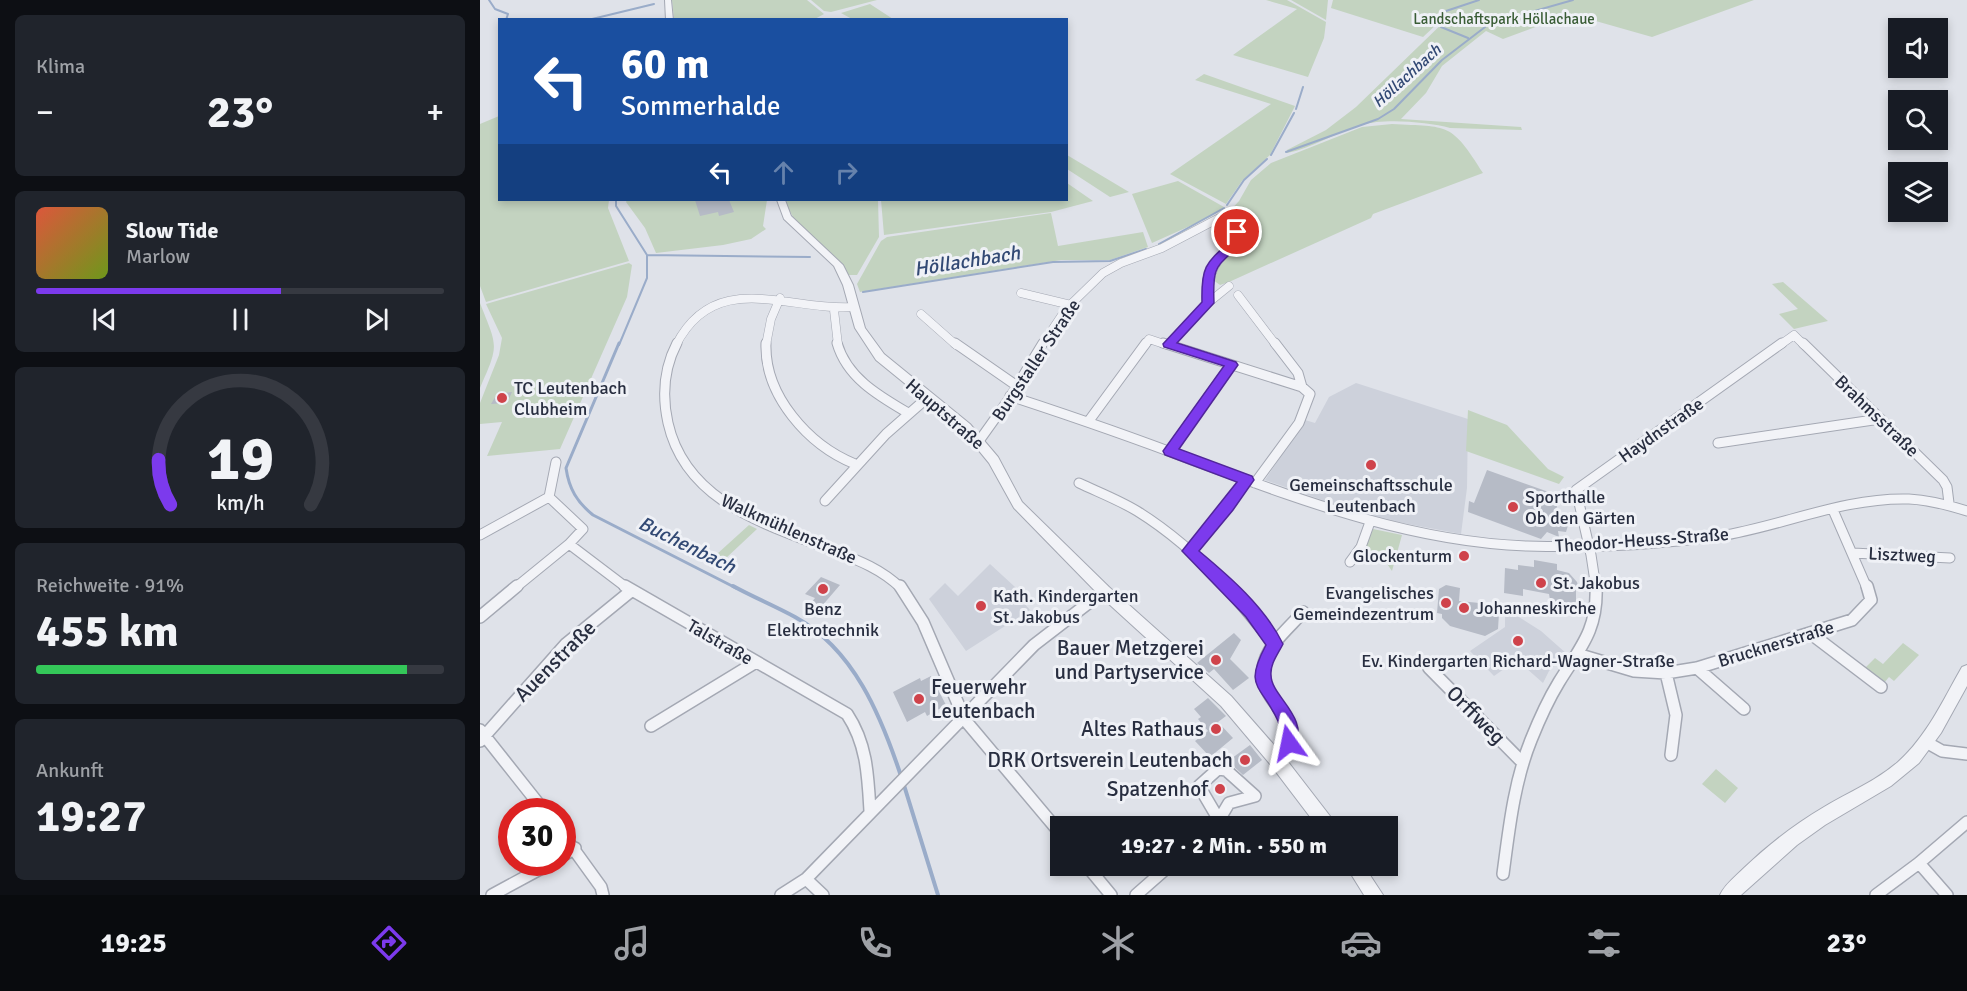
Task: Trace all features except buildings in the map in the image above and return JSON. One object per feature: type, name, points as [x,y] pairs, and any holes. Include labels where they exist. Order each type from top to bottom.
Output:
[{"type":"street","points":[[668,0],[670,18]]},
{"type":"street","name":"Hauptstraße","points":[[781,201],[787,217],[838,265],[848,285],[860,328],[872,348],[889,366],[927,398],[966,427],[994,460],[1018,506],[1104,591],[1226,701],[1276,759],[1320,816]]},
{"type":"street","name":"Burgstaller Straße","points":[[979,441],[995,422],[1071,304],[1090,284],[1111,268],[1168,245],[1223,216],[1237,232],[1238,239],[1216,260],[1207,276],[1208,303]]},
{"type":"street","points":[[1169,344],[1208,303],[1229,286]]},
{"type":"street","points":[[1021,293],[1071,304]]},
{"type":"street","name":"Walkmühlenstraße","points":[[854,307],[834,310],[759,295],[729,301],[702,311],[685,328],[667,370],[663,404],[669,429],[682,459],[698,481],[720,500],[785,531],[889,575],[910,599],[942,664],[962,717],[1050,821]]},
{"type":"street","points":[[1189,551],[1299,423],[1306,390],[1298,373],[1238,295]]},
{"type":"street","points":[[780,298],[767,329],[765,348],[769,379],[786,411],[795,422],[845,460],[855,464]]},
{"type":"street","points":[[834,310],[833,327],[843,362],[852,374],[908,413]]},
{"type":"street","points":[[921,315],[959,347],[1017,386]]},
{"type":"street","name":"Brahmsstraße","points":[[1794,335],[1943,480],[1947,487],[1949,503]]},
{"type":"street","name":"Haydnstraße","points":[[1590,547],[1576,490],[1794,335]]},
{"type":"street","points":[[1088,422],[1149,339],[1306,390]]},
{"type":"street","points":[[1170,451],[1232,365]]},
{"type":"street","name":"Theodor-Heuss-Straße","points":[[1010,396],[1370,522],[1493,544],[1590,547],[1730,534],[1833,510],[1910,498],[1949,503],[1967,511]]},
{"type":"street","points":[[825,501],[855,464],[927,398]]},
{"type":"street","points":[[1718,443],[1880,419]]},
{"type":"street","points":[[480,535],[549,497],[556,462]]},
{"type":"street","points":[[1079,483],[1137,511],[1189,551],[1252,612],[1275,644]]},
{"type":"street","points":[[480,617],[583,530],[549,497]]},
{"type":"street","name":"Brucknerstraße","points":[[1577,654],[1634,671],[1666,673],[1697,668],[1852,620],[1870,600],[1864,576],[1833,510]]},
{"type":"street","points":[[1350,562],[1361,547],[1370,522]]},
{"type":"street","name":"Talstraße","points":[[569,544],[631,591],[836,705],[847,714],[857,726],[867,770],[870,811]]},
{"type":"street","points":[[1503,874],[1511,810],[1522,762],[1560,680],[1590,632],[1596,610],[1590,547]]},
{"type":"street","name":"Lisztweg","points":[[1853,553],[1950,558]]},
{"type":"street","name":"Auenstraße","points":[[481,736],[566,644],[631,591]]},
{"type":"street","points":[[781,895],[806,879],[1034,645],[1104,591]]},
{"type":"street","points":[[1276,759],[1289,743],[1290,733],[1286,719],[1262,679],[1263,667],[1275,644],[1303,612]]},
{"type":"street","points":[[1810,633],[1881,687]]},
{"type":"street","points":[[651,726],[756,662]]},
{"type":"street","name":"Orffweg","points":[[1429,668],[1522,762]]},
{"type":"street","points":[[1697,668],[1744,709]]},
{"type":"street","points":[[1729,895],[1769,857],[1807,827],[1897,772],[1926,742],[1967,672]]},
{"type":"street","points":[[1666,673],[1676,715],[1671,755]]},
{"type":"street","points":[[481,736],[533,798]]},
{"type":"street","points":[[1926,742],[1942,751],[1967,754]]},
{"type":"street","points":[[1218,769],[1226,770],[1255,796],[1228,803],[1216,823],[1199,786],[1218,769]]},
{"type":"street","points":[[1876,895],[1919,863],[1967,822]]},
{"type":"street","points":[[576,850],[601,887],[603,895]]},
{"type":"street","points":[[1919,863],[1947,895]]},
{"type":"street","points":[[492,895],[527,876]]},
{"type":"street","points":[[1095,876],[1111,895]]},
{"type":"street","points":[[1136,895],[1158,876]]},
{"type":"street","points":[[1361,876],[1374,895]]},
{"type":"street","points":[[806,879],[823,895]]},
{"type":"shaded area","name":"Gemeinschaftsschule Leutenbach","points":[[1356,383],[1468,419],[1467,488],[1461,534],[1371,517],[1265,480],[1305,420],[1315,423],[1329,397]]},
{"type":"shaded area","name":"Kath. Kindergarten St. Jakobus","points":[[990,564],[1029,600],[1024,603],[1030,610],[966,651],[929,599],[945,583],[958,596]]},
{"type":"shaded area","name":"Ev. Kindergarten Richard-Wagner-Straße","points":[[1511,612],[1541,631],[1567,654],[1549,671],[1543,683],[1517,660],[1494,676],[1470,651],[1505,627],[1505,616]]},
{"type":"green space","points":[[672,0],[807,0],[824,14],[817,18],[674,18]]},
{"type":"green space","points":[[811,0],[877,0],[831,12],[824,11]]},
{"type":"green space","points":[[1266,0],[1287,0],[1326,22],[1324,38],[1308,77],[1233,55],[1297,9]]},
{"type":"green space","points":[[1291,0],[1328,0],[1326,20]]},
{"type":"green space","name":"Landschaftspark Höllachaue","points":[[1333,0],[1754,0],[1652,37],[1571,14],[1503,39],[1486,31],[1442,66],[1426,93],[1401,119],[1521,127],[1522,130],[1450,128],[1394,121],[1371,123],[1287,153],[1287,150],[1326,130],[1356,107],[1451,15],[1447,13],[1434,23],[1437,24],[1423,37],[1331,8]]},
{"type":"green space","points":[[870,4],[891,18],[850,18],[841,13]]},
{"type":"green space","points":[[1204,74],[1295,106],[1270,155],[1242,181],[1226,204],[1170,174],[1271,104],[1195,80]]},
{"type":"green space","points":[[498,116],[498,201],[609,201],[608,208],[629,261],[486,302],[480,286],[480,124]]},
{"type":"green space","points":[[1392,124],[1437,127],[1447,131],[1463,144],[1483,173],[1373,214],[1371,218],[1229,282],[1220,285],[1209,277],[1218,260],[1242,240],[1226,215],[1239,201],[1251,180],[1271,163],[1362,127]]},
{"type":"green space","points":[[1068,156],[1129,192],[1110,197],[1068,170]]},
{"type":"green space","points":[[1178,181],[1224,207],[1210,217],[1152,243],[1132,194]]},
{"type":"green space","points":[[1068,184],[1093,201],[1051,212],[884,235],[881,201],[1068,201]]},
{"type":"green space","points":[[767,201],[763,226],[766,229],[751,239],[723,245],[656,253],[645,228],[626,202]]},
{"type":"green space","points":[[786,201],[878,201],[879,237],[857,275],[849,275],[804,231],[790,211]]},
{"type":"green space","points":[[1051,213],[1058,246],[1143,232],[1148,247],[1110,260],[1061,260],[860,292],[857,284],[881,241],[887,237]]},
{"type":"green space","points":[[629,263],[632,265],[627,297],[560,449],[487,456],[502,422],[480,424],[480,403],[499,355],[502,338],[486,304]]},
{"type":"green space","points":[[1783,282],[1828,321],[1794,329],[1779,314],[1798,309],[1772,284]]},
{"type":"green space","points":[[480,303],[494,345],[491,362],[480,388]]},
{"type":"green space","points":[[1468,410],[1507,425],[1548,469],[1564,477],[1559,484],[1466,451]]},
{"type":"green space","points":[[749,525],[757,529],[725,559],[717,554]]},
{"type":"green space","points":[[1373,529],[1402,535],[1392,571],[1383,558],[1365,549]]},
{"type":"green space","points":[[1903,643],[1919,655],[1894,681],[1889,677],[1884,683],[1864,669],[1875,658],[1883,664]]},
{"type":"green space","points":[[1716,769],[1738,788],[1725,803],[1702,784]]},
{"type":"waterway","name":"Buchenbach","points":[[489,0],[495,9],[508,14],[507,18]]},
{"type":"waterway","points":[[1430,23],[1446,11],[1479,0]]},
{"type":"waterway","name":"Höllachbach","points":[[1286,152],[1378,119],[1394,109],[1442,60],[1489,24],[1573,0]]},
{"type":"waterway","points":[[596,18],[654,4]]},
{"type":"waterway","points":[[1441,27],[1468,38]]},
{"type":"waterway","points":[[1296,109],[1303,87]]},
{"type":"waterway","points":[[1271,155],[1294,113]]},
{"type":"waterway","name":"Höllachbach","points":[[1227,205],[1244,180],[1267,159]]},
{"type":"waterway","name":"Buchenbach","points":[[616,201],[616,206],[647,255]]},
{"type":"waterway","name":"Höllachbach","points":[[1159,244],[1224,208]]},
{"type":"waterway","name":"Höllachbach","points":[[863,292],[1053,262],[1110,261],[1146,249]]},
{"type":"waterway","name":"Buchenbach","points":[[619,345],[647,278],[647,255]]},
{"type":"waterway","name":"Höllachbach","points":[[647,255],[810,257]]},
{"type":"waterway","name":"Buchenbach","points":[[619,343],[566,468],[572,489],[582,505],[593,515],[736,588]]},
{"type":"waterway","name":"Buchenbach","points":[[733,586],[795,617],[834,647],[863,686],[884,730],[901,776]]},
{"type":"waterway","name":"Buchenbach","points":[[903,782],[938,895]]},
{"type":"place","name":"TC Leutenbach Clubheim","points":[[502,398]]},
{"type":"place","name":"Gemeinschaftsschule Leutenbach","points":[[1371,465]]},
{"type":"place","name":"Sporthalle Ob den Gärten","points":[[1513,507]]},
{"type":"place","name":"Glockenturm","points":[[1464,556]]},
{"type":"place","name":"St. Jakobus","points":[[1541,583]]},
{"type":"place","name":"Benz Elektrotechnik","points":[[823,589]]},
{"type":"place","name":"Evangelisches Gemeindezentrum","points":[[1446,603]]},
{"type":"place","name":"Kath. Kindergarten St. Jakobus","points":[[981,606]]},
{"type":"place","name":"Johanneskirche","points":[[1464,608]]},
{"type":"place","name":"Ev. Kindergarten Richard-Wagner-Straße","points":[[1518,641]]},
{"type":"place","name":"Bauer Metzgerei und Partyservice","points":[[1216,660]]},
{"type":"place","name":"Feuerwehr Leutenbach","points":[[919,699]]},
{"type":"place","name":"Altes Rathaus","points":[[1216,729]]},
{"type":"place","name":"DRK Ortsverein Leutenbach","points":[[1245,760]]},
{"type":"place","name":"Spatzenhof","points":[[1220,789]]},
{"type":"route","points":[[1237,232],[1238,239],[1216,260],[1207,276],[1208,303],[1169,344],[1232,365],[1170,451],[1247,480],[1189,551],[1252,612],[1275,644],[1263,667],[1262,679],[1286,719],[1290,733],[1289,743]]}]
